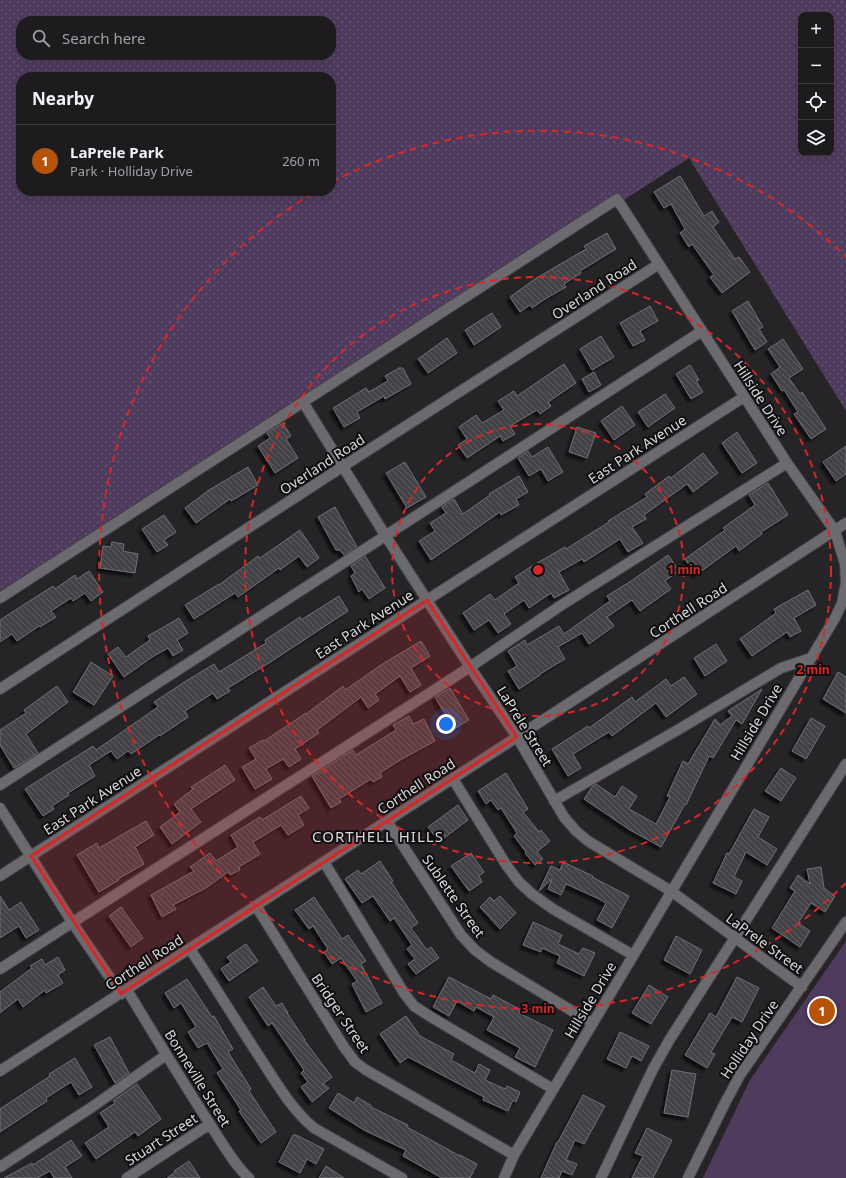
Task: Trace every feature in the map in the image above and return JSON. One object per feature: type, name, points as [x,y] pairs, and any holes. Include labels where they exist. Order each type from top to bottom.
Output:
[{"type":"street","name":"Hillside Drive","points":[[303,402],[617,199],[787,463],[835,531],[845,564],[846,583],[842,603],[835,618],[553,1088],[514,1155],[504,1178]]},
{"type":"street","name":"Overland Road","points":[[0,689],[342,467],[659,264]]},
{"type":"street","points":[[0,785],[702,331]]},
{"type":"street","name":"East Park Avenue","points":[[0,876],[744,397]]},
{"type":"street","name":"LaPrele Street","points":[[303,402],[385,535],[517,737],[564,817],[576,831],[588,841],[671,892],[802,987]]},
{"type":"street","points":[[0,598],[303,402]]},
{"type":"street","points":[[0,970],[72,922],[470,666],[560,606],[787,463]]},
{"type":"street","name":"Corthell Road","points":[[0,1071],[387,822],[846,523]]},
{"type":"street","points":[[554,801],[681,728],[781,668],[811,658]]},
{"type":"street","points":[[601,1178],[650,1076],[670,1039],[846,764]]},
{"type":"street","points":[[453,779],[507,866],[523,886],[553,909],[633,955]]},
{"type":"street","name":"Bonneville Street","points":[[0,808],[72,922],[124,992],[241,1171],[249,1178]]},
{"type":"street","name":"Sublette Street","points":[[387,822],[461,935],[475,950],[491,962],[592,1023]]},
{"type":"street","points":[[324,862],[404,993],[414,1006],[553,1088]]},
{"type":"street","name":"Bridger Street","points":[[256,906],[355,1062],[366,1070],[514,1155]]},
{"type":"street","name":"Holliday Drive","points":[[688,1178],[740,1075],[846,922]]},
{"type":"street","points":[[190,949],[268,1070],[302,1118],[314,1128],[402,1178]]},
{"type":"street","points":[[0,1167],[92,1107],[166,1055]]},
{"type":"street","name":"Stuart Street","points":[[127,1178],[139,1175],[210,1124]]},
{"type":"highlighted area","points":[[427,600],[517,737],[121,994],[31,856]]},
{"type":"shaded area","points":[[0,0],[846,0],[846,411],[689,158],[0,602]]},
{"type":"shaded area","points":[[846,941],[846,1178],[703,1178],[750,1080]]},
{"type":"building","points":[[680,176],[704,216],[712,211],[719,222],[713,227],[735,259],[739,257],[750,272],[722,293],[710,277],[714,275],[692,244],[689,247],[680,233],[685,229],[671,204],[664,208],[654,192]]},
{"type":"building","points":[[607,233],[616,249],[580,271],[581,273],[564,284],[566,287],[532,308],[530,305],[520,312],[510,297],[535,279],[586,249],[584,246]]},
{"type":"building","points":[[748,301],[763,327],[759,329],[767,342],[755,350],[732,311]]},
{"type":"building","points":[[650,306],[658,321],[640,331],[645,340],[633,346],[620,323]]},
{"type":"building","points":[[492,313],[501,327],[474,345],[465,330]]},
{"type":"building","points":[[601,336],[614,357],[592,370],[580,349]]},
{"type":"building","points":[[447,338],[457,353],[428,373],[418,359]]},
{"type":"building","points":[[783,339],[803,369],[789,378],[800,394],[802,392],[826,429],[811,439],[794,414],[798,412],[784,390],[782,391],[771,374],[780,367],[768,349]]},
{"type":"building","points":[[564,364],[576,383],[548,402],[551,406],[540,414],[537,410],[510,426],[515,434],[503,441],[500,436],[467,458],[458,445],[467,439],[459,427],[476,415],[482,423],[504,410],[498,401],[514,391],[517,396]]},
{"type":"building","points":[[690,365],[699,380],[696,381],[703,392],[691,399],[676,374]]},
{"type":"building","points":[[399,368],[403,368],[411,384],[385,399],[384,396],[357,412],[360,418],[344,427],[333,408],[366,388],[369,392],[388,381],[385,376]]},
{"type":"building","points":[[594,372],[601,385],[589,392],[582,379]]},
{"type":"building","points":[[665,394],[675,408],[648,427],[638,412]]},
{"type":"building","points":[[622,406],[635,425],[614,440],[601,421]]},
{"type":"building","points":[[283,423],[291,436],[286,439],[298,458],[275,473],[258,446],[270,438],[267,433]]},
{"type":"building","points":[[577,427],[596,433],[587,458],[569,452]]},
{"type":"building","points":[[737,432],[757,463],[742,473],[722,443]]},
{"type":"building","points":[[846,446],[846,474],[836,481],[823,462]]},
{"type":"building","points":[[548,447],[563,472],[548,481],[541,469],[529,476],[518,458],[528,451],[532,457]]},
{"type":"building","points":[[703,453],[718,473],[693,492],[687,484],[644,515],[646,519],[632,527],[643,543],[628,552],[620,539],[584,562],[582,559],[559,572],[569,590],[554,598],[551,593],[529,608],[524,600],[504,614],[511,624],[498,633],[489,620],[474,630],[463,613],[490,594],[495,600],[519,583],[515,577],[565,547],[566,549],[647,497],[645,494],[669,476],[671,478]]},
{"type":"building","points":[[405,462],[426,497],[407,508],[386,473]]},
{"type":"building","points":[[248,467],[258,485],[231,501],[230,499],[196,523],[185,508],[209,490]]},
{"type":"building","points":[[519,476],[528,492],[516,499],[519,505],[501,515],[500,512],[431,560],[419,541],[435,531],[430,523],[446,513],[442,507],[454,499],[463,514],[490,495],[489,494]]},
{"type":"building","points":[[768,483],[788,515],[761,532],[762,534],[739,551],[736,546],[696,575],[685,559],[725,530],[723,528],[755,505],[749,495]]},
{"type":"building","points":[[335,507],[357,547],[344,555],[340,550],[336,550],[318,517]]},
{"type":"building","points":[[164,515],[176,532],[164,540],[168,545],[157,552],[142,529]]},
{"type":"building","points":[[300,530],[319,558],[307,567],[299,556],[238,597],[235,593],[194,619],[185,605],[219,585],[258,556],[260,558]]},
{"type":"building","points":[[112,542],[124,544],[123,551],[138,554],[135,573],[100,568],[103,546],[111,547]]},
{"type":"building","points":[[668,555],[679,571],[665,581],[671,589],[640,611],[632,600],[607,617],[614,626],[589,644],[582,633],[558,647],[565,659],[519,689],[508,671],[517,666],[508,651],[525,640],[527,645],[559,626],[564,634],[610,601],[607,596]]},
{"type":"building","points":[[365,556],[385,588],[369,599],[362,589],[359,592],[351,576],[355,573],[351,566]]},
{"type":"building","points":[[89,571],[103,592],[91,601],[85,593],[73,601],[71,598],[51,611],[56,617],[40,627],[39,626],[17,641],[12,634],[0,642],[0,620],[53,586],[55,589],[75,575],[77,579]]},
{"type":"building","points":[[808,590],[816,605],[794,618],[801,631],[790,637],[787,632],[752,656],[740,639],[776,613],[774,609]]},
{"type":"building","points":[[339,596],[348,611],[228,688],[230,691],[217,699],[213,693],[185,711],[188,717],[131,754],[128,751],[117,759],[111,751],[89,765],[95,776],[68,793],[69,795],[52,806],[54,809],[43,816],[25,789],[93,746],[96,750],[158,707],[154,702],[186,681],[214,664],[219,672],[266,643],[265,640],[300,617],[301,620]]},
{"type":"building","points":[[179,618],[188,633],[177,640],[183,650],[173,656],[168,648],[152,657],[124,677],[108,654],[118,647],[126,657],[150,640],[148,636]]},
{"type":"building","points":[[421,641],[430,656],[411,668],[421,685],[410,692],[400,676],[375,694],[379,700],[368,708],[361,697],[317,730],[319,733],[295,749],[301,759],[289,767],[283,759],[266,769],[272,779],[255,789],[242,767],[256,759],[249,748],[263,740],[264,741],[306,714],[343,686],[345,690],[384,663]]},
{"type":"building","points":[[716,644],[727,661],[705,676],[694,658]]},
{"type":"building","points":[[91,662],[113,676],[94,705],[73,692]]},
{"type":"building","points":[[838,672],[846,677],[846,713],[823,699]]},
{"type":"building","points":[[684,677],[697,694],[666,717],[656,703],[612,736],[609,732],[573,754],[581,768],[568,776],[552,749],[588,726],[589,728],[632,697],[635,702],[666,679],[671,686]]},
{"type":"building","points":[[57,686],[68,702],[26,734],[38,753],[14,768],[0,745],[0,730],[26,713],[24,710]]},
{"type":"building","points":[[450,688],[469,720],[454,729],[435,697]]},
{"type":"building","points":[[762,689],[742,724],[736,720],[713,758],[709,756],[686,805],[685,804],[661,847],[630,830],[584,799],[592,787],[596,784],[615,797],[622,786],[637,796],[629,809],[656,824],[670,797],[667,796],[683,761],[688,764],[715,719],[720,725],[732,716],[728,711]]},
{"type":"building","points":[[409,716],[413,724],[424,719],[435,741],[380,773],[382,777],[373,782],[371,779],[339,799],[341,802],[331,808],[312,776],[353,750],[356,755],[396,730],[393,725]]},
{"type":"building","points":[[811,718],[825,726],[806,759],[792,751]]},
{"type":"building","points":[[225,765],[235,780],[191,809],[201,822],[172,844],[160,827],[180,812],[174,804],[193,789],[191,787]]},
{"type":"building","points":[[781,768],[796,778],[781,801],[765,791]]},
{"type":"building","points":[[506,773],[528,809],[523,812],[539,832],[541,830],[550,841],[537,852],[543,859],[535,865],[514,836],[517,833],[501,808],[498,810],[491,800],[486,804],[478,791]]},
{"type":"building","points":[[301,796],[309,808],[298,815],[304,825],[288,835],[281,825],[253,842],[260,854],[239,867],[240,870],[230,875],[228,872],[206,888],[173,905],[176,909],[162,917],[151,895],[194,871],[190,867],[210,853],[216,861],[238,847],[231,835],[260,817],[262,820]]},
{"type":"building","points":[[458,805],[468,820],[439,842],[428,827]]},
{"type":"building","points":[[754,809],[769,817],[758,837],[777,849],[767,865],[746,852],[734,877],[742,881],[736,894],[713,883],[727,853],[729,854]]},
{"type":"building","points":[[146,821],[154,835],[135,847],[144,864],[99,892],[77,855],[97,843],[99,848]]},
{"type":"building","points":[[471,853],[484,872],[479,876],[482,882],[469,891],[451,866]]},
{"type":"building","points":[[380,861],[393,881],[391,882],[418,923],[411,928],[427,950],[431,947],[439,958],[416,974],[408,964],[415,959],[407,949],[412,945],[394,918],[390,921],[373,896],[362,903],[345,879],[358,870],[361,874]]},
{"type":"building","points":[[563,862],[593,876],[592,877],[629,896],[612,928],[597,920],[606,903],[597,898],[566,884],[561,895],[548,889],[552,879],[539,891],[551,866],[560,870]]},
{"type":"building","points":[[821,867],[824,888],[835,896],[825,912],[811,903],[798,923],[810,931],[800,947],[772,928],[795,891],[790,888],[798,875],[810,884],[807,869]]},
{"type":"building","points":[[0,896],[9,910],[21,902],[39,930],[26,938],[19,926],[0,938]]},
{"type":"building","points":[[500,896],[516,913],[500,929],[480,907],[490,897],[494,901]]},
{"type":"building","points":[[314,897],[342,939],[348,935],[366,961],[361,964],[382,1003],[366,1012],[352,984],[357,981],[341,958],[332,964],[324,952],[328,949],[313,926],[309,929],[295,910]]},
{"type":"building","points":[[121,907],[143,938],[131,947],[109,916]]},
{"type":"building","points":[[533,922],[562,935],[558,944],[579,954],[583,948],[595,953],[584,976],[557,963],[560,956],[542,948],[541,952],[523,945]]},
{"type":"building","points":[[676,936],[702,950],[690,974],[664,960]]},
{"type":"building","points":[[246,944],[258,961],[229,981],[221,969],[231,962],[227,957]]},
{"type":"building","points":[[58,957],[65,970],[58,975],[63,983],[46,993],[45,990],[23,1007],[18,999],[0,1013],[0,992],[32,968],[30,966],[42,959],[45,965]]},
{"type":"building","points":[[449,977],[491,999],[493,995],[521,1010],[519,1013],[553,1030],[535,1067],[515,1057],[520,1048],[487,1030],[494,1017],[476,1007],[474,1011],[457,1001],[449,1016],[433,1007]]},
{"type":"building","points":[[737,977],[759,988],[742,1022],[732,1017],[711,1052],[715,1054],[707,1068],[685,1055],[710,1013],[716,1017]]},
{"type":"building","points":[[187,979],[212,1017],[214,1016],[233,1049],[228,1052],[251,1089],[249,1091],[276,1132],[261,1143],[239,1111],[241,1110],[217,1073],[223,1069],[207,1043],[198,1048],[188,1032],[196,1027],[181,1003],[174,1008],[165,993]]},
{"type":"building","points":[[649,985],[668,997],[651,1024],[632,1013]]},
{"type":"building","points":[[263,987],[276,1006],[282,1003],[304,1040],[332,1077],[323,1084],[329,1088],[312,1102],[301,1087],[308,1082],[301,1073],[304,1070],[272,1023],[268,1026],[249,997]]},
{"type":"building","points":[[406,1016],[420,1036],[454,1054],[451,1060],[475,1073],[479,1064],[490,1070],[485,1080],[505,1089],[507,1086],[520,1092],[516,1102],[513,1100],[508,1111],[483,1100],[484,1097],[408,1057],[400,1063],[380,1034]]},
{"type":"building","points":[[620,1032],[649,1046],[641,1061],[632,1056],[626,1068],[607,1059]]},
{"type":"building","points":[[110,1037],[129,1073],[115,1083],[94,1045]]},
{"type":"building","points":[[75,1058],[92,1087],[79,1095],[71,1082],[46,1098],[47,1101],[0,1132],[0,1109],[50,1076],[49,1074]]},
{"type":"building","points":[[672,1070],[696,1074],[688,1117],[664,1113]]},
{"type":"building","points":[[137,1084],[161,1119],[138,1136],[135,1132],[96,1159],[85,1143],[109,1127],[100,1113],[115,1103],[113,1101]]},
{"type":"building","points":[[338,1093],[354,1103],[357,1097],[372,1106],[371,1107],[408,1125],[407,1127],[477,1164],[470,1178],[442,1178],[403,1156],[406,1150],[364,1130],[329,1108]]},
{"type":"building","points":[[583,1095],[605,1106],[584,1144],[575,1140],[566,1160],[577,1164],[572,1175],[562,1171],[559,1178],[541,1178],[557,1142]]},
{"type":"building","points":[[647,1128],[672,1140],[653,1178],[632,1178],[643,1156],[635,1153]]},
{"type":"building","points":[[293,1135],[296,1135],[324,1149],[316,1164],[307,1159],[300,1173],[279,1162]]},
{"type":"building","points":[[71,1140],[82,1156],[65,1167],[72,1178],[54,1178],[50,1171],[37,1178],[4,1178],[32,1163],[33,1165]]},
{"type":"building","points":[[189,1161],[200,1178],[167,1178],[175,1172],[174,1171]]},
{"type":"building","points":[[326,1166],[344,1178],[319,1178]]},
{"type":"place","name":"LaPrele Park","points":[[822,1011]]},
{"type":"district","name":"CORTHELL HILLS","points":[[378,836]]}]
